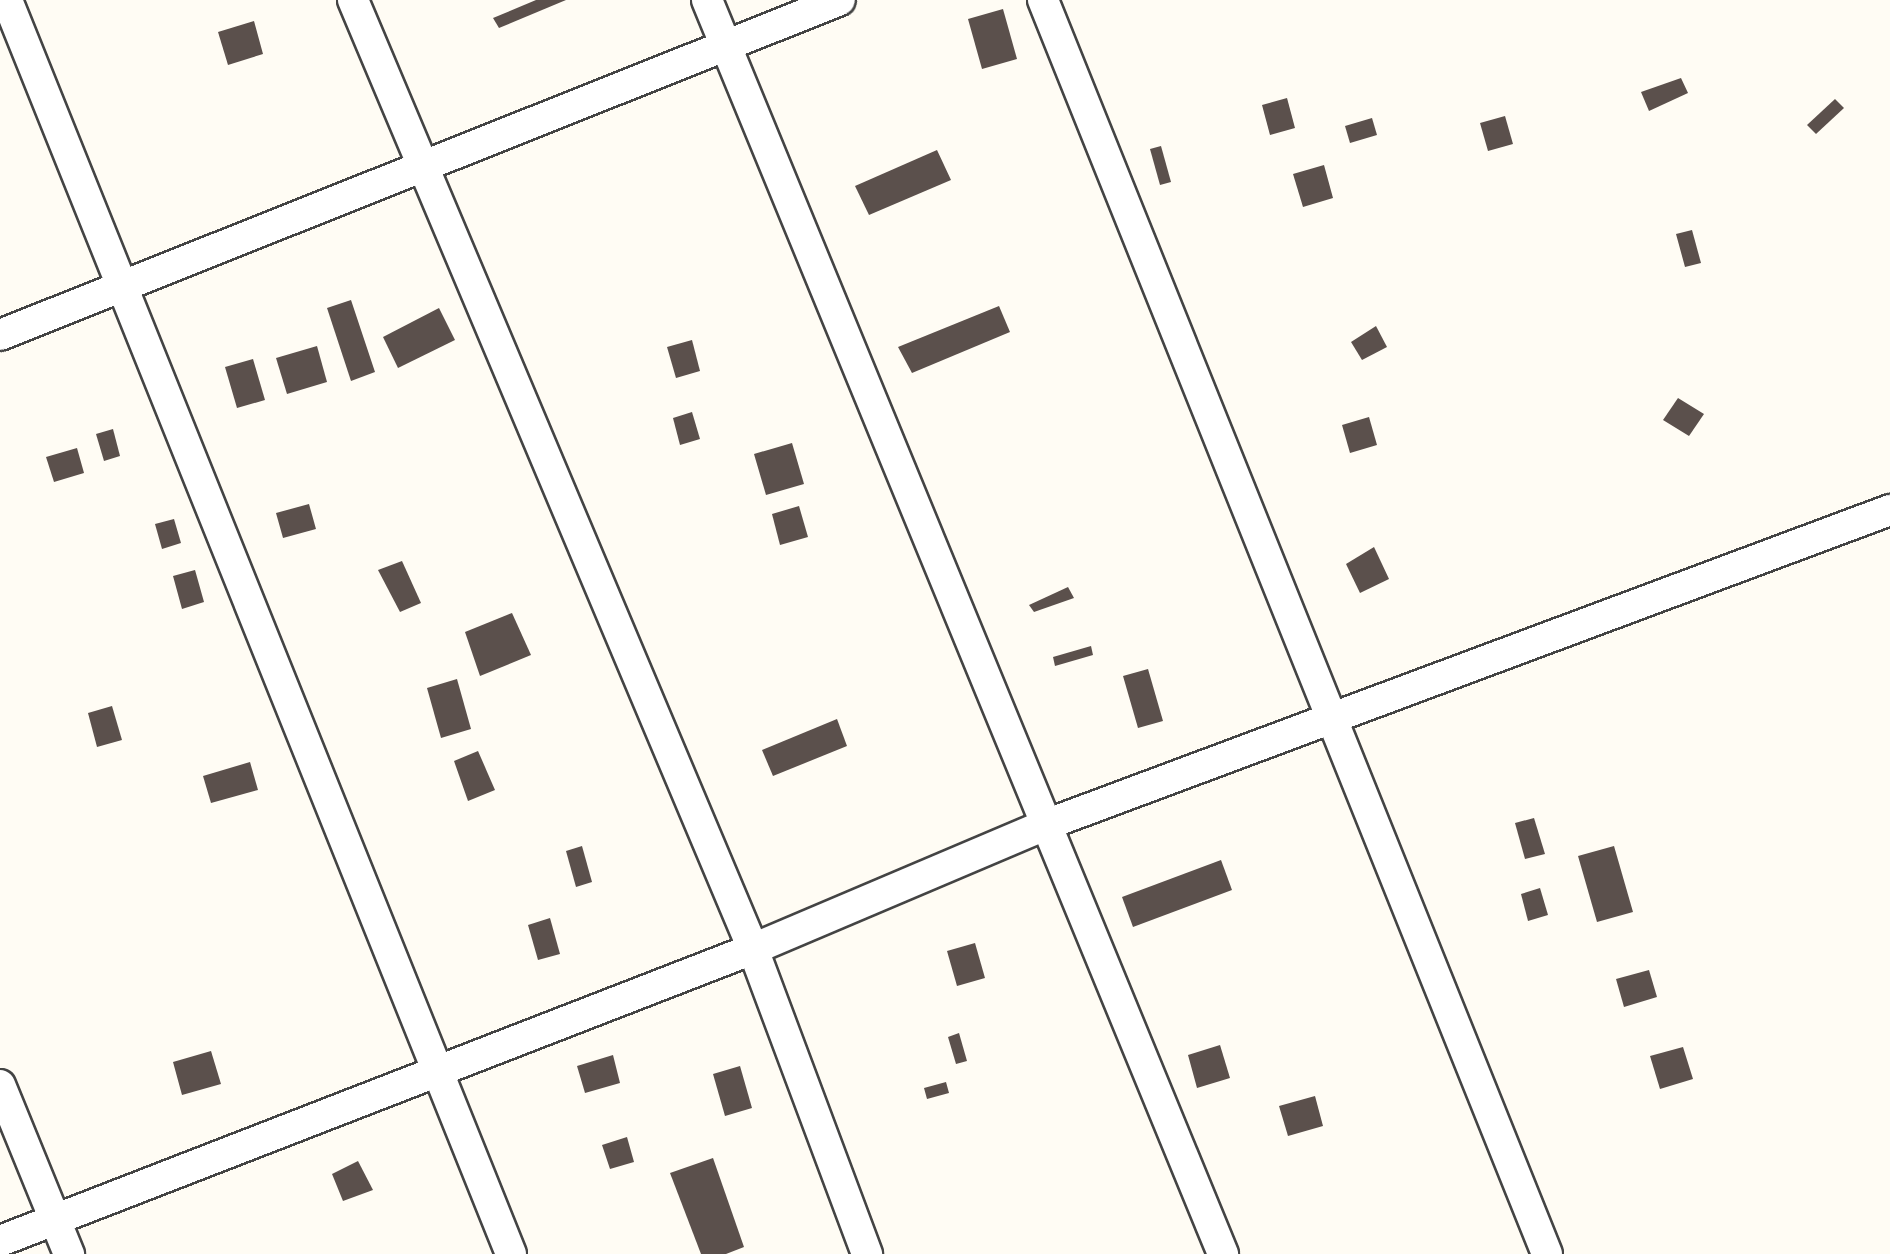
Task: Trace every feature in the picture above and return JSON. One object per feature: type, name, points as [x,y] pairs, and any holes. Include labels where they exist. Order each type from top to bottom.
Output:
[{"type":"street","points":[[7,0],[511,1254]]},
{"type":"street","points":[[354,0],[420,165],[752,948],[868,1254]]},
{"type":"street","points":[[707,0],[1223,1254]]},
{"type":"street","points":[[0,335],[724,41],[840,0]]},
{"type":"street","points":[[1043,0],[1547,1254]]},
{"type":"street","points":[[0,1241],[436,1066],[752,948],[1048,824],[1333,722],[1890,510]]},
{"type":"street","points":[[0,1085],[68,1254]]},
{"type":"building","points":[[536,0],[566,0],[499,28],[493,18]]},
{"type":"building","points":[[1003,9],[1017,59],[982,69],[968,19]]},
{"type":"building","points":[[254,21],[263,54],[228,65],[218,32]]},
{"type":"building","points":[[1681,78],[1688,93],[1649,111],[1641,92]]},
{"type":"building","points":[[1287,98],[1295,128],[1270,135],[1262,105]]},
{"type":"building","points":[[1835,99],[1844,108],[1816,134],[1807,125]]},
{"type":"building","points":[[1505,116],[1513,144],[1488,151],[1480,123]]},
{"type":"building","points":[[1372,118],[1377,135],[1350,143],[1345,126]]},
{"type":"building","points":[[1161,146],[1171,182],[1160,185],[1150,149]]},
{"type":"building","points":[[937,150],[951,180],[869,215],[855,186]]},
{"type":"building","points":[[1324,165],[1333,198],[1303,207],[1293,174]]},
{"type":"building","points":[[1692,230],[1701,263],[1685,267],[1676,234]]},
{"type":"building","points":[[351,300],[375,372],[351,381],[327,308]]},
{"type":"building","points":[[999,306],[1010,332],[912,373],[898,347]]},
{"type":"building","points":[[439,308],[455,340],[398,368],[383,337]]},
{"type":"building","points":[[1376,326],[1387,347],[1362,360],[1351,342]]},
{"type":"building","points":[[692,340],[700,371],[676,378],[667,347]]},
{"type":"building","points":[[317,346],[327,382],[287,394],[276,358]]},
{"type":"building","points":[[253,359],[265,400],[237,408],[225,367]]},
{"type":"building","points":[[1678,398],[1704,414],[1689,436],[1663,420]]},
{"type":"building","points":[[692,412],[700,439],[680,445],[673,418]]},
{"type":"building","points":[[1369,417],[1377,445],[1350,453],[1342,425]]},
{"type":"building","points":[[113,429],[120,456],[104,461],[96,434]]},
{"type":"building","points":[[792,443],[804,484],[766,495],[754,454]]},
{"type":"building","points":[[77,448],[84,473],[54,482],[46,457]]},
{"type":"building","points":[[309,504],[316,529],[283,538],[276,513]]},
{"type":"building","points":[[799,506],[808,537],[780,545],[772,514]]},
{"type":"building","points":[[174,519],[181,543],[162,549],[155,524]]},
{"type":"building","points":[[1374,547],[1389,579],[1360,593],[1346,564]]},
{"type":"building","points":[[402,561],[421,603],[400,612],[378,570]]},
{"type":"building","points":[[195,570],[204,602],[182,609],[173,576]]},
{"type":"building","points":[[1068,587],[1074,598],[1034,612],[1029,605]]},
{"type":"building","points":[[512,613],[531,655],[480,676],[465,632]]},
{"type":"building","points":[[1091,646],[1093,655],[1055,666],[1053,657]]},
{"type":"building","points":[[1148,669],[1163,721],[1138,728],[1123,676]]},
{"type":"building","points":[[457,679],[471,729],[441,738],[427,688]]},
{"type":"building","points":[[112,706],[122,740],[97,747],[88,713]]},
{"type":"building","points":[[837,719],[847,746],[773,776],[762,750]]},
{"type":"building","points":[[478,751],[495,790],[468,801],[454,761]]},
{"type":"building","points":[[250,762],[258,790],[211,803],[203,776]]},
{"type":"building","points":[[1534,818],[1545,854],[1525,859],[1515,823]]},
{"type":"building","points":[[582,846],[592,882],[576,887],[566,851]]},
{"type":"building","points":[[1614,846],[1633,912],[1597,922],[1578,856]]},
{"type":"building","points":[[1221,860],[1232,890],[1133,927],[1122,897]]},
{"type":"building","points":[[1540,888],[1548,915],[1528,921],[1521,894]]},
{"type":"building","points":[[550,918],[560,954],[538,960],[528,925]]},
{"type":"building","points":[[975,943],[985,978],[957,986],[947,951]]},
{"type":"building","points":[[1649,970],[1657,997],[1624,1007],[1616,979]]},
{"type":"building","points":[[959,1033],[967,1061],[956,1064],[948,1037]]},
{"type":"building","points":[[1220,1045],[1230,1078],[1197,1088],[1188,1055]]},
{"type":"building","points":[[1683,1047],[1693,1079],[1660,1089],[1650,1056]]},
{"type":"building","points":[[211,1051],[221,1084],[182,1095],[173,1062]]},
{"type":"building","points":[[613,1055],[620,1083],[585,1093],[577,1066]]},
{"type":"building","points":[[740,1066],[752,1108],[725,1116],[713,1074]]},
{"type":"building","points":[[946,1082],[949,1093],[927,1099],[924,1088]]},
{"type":"building","points":[[1315,1096],[1323,1126],[1288,1136],[1279,1106]]},
{"type":"building","points":[[627,1137],[634,1162],[610,1169],[602,1145]]},
{"type":"building","points":[[713,1158],[744,1247],[726,1254],[701,1254],[670,1173]]},
{"type":"building","points":[[358,1161],[373,1190],[343,1201],[332,1174]]}]
